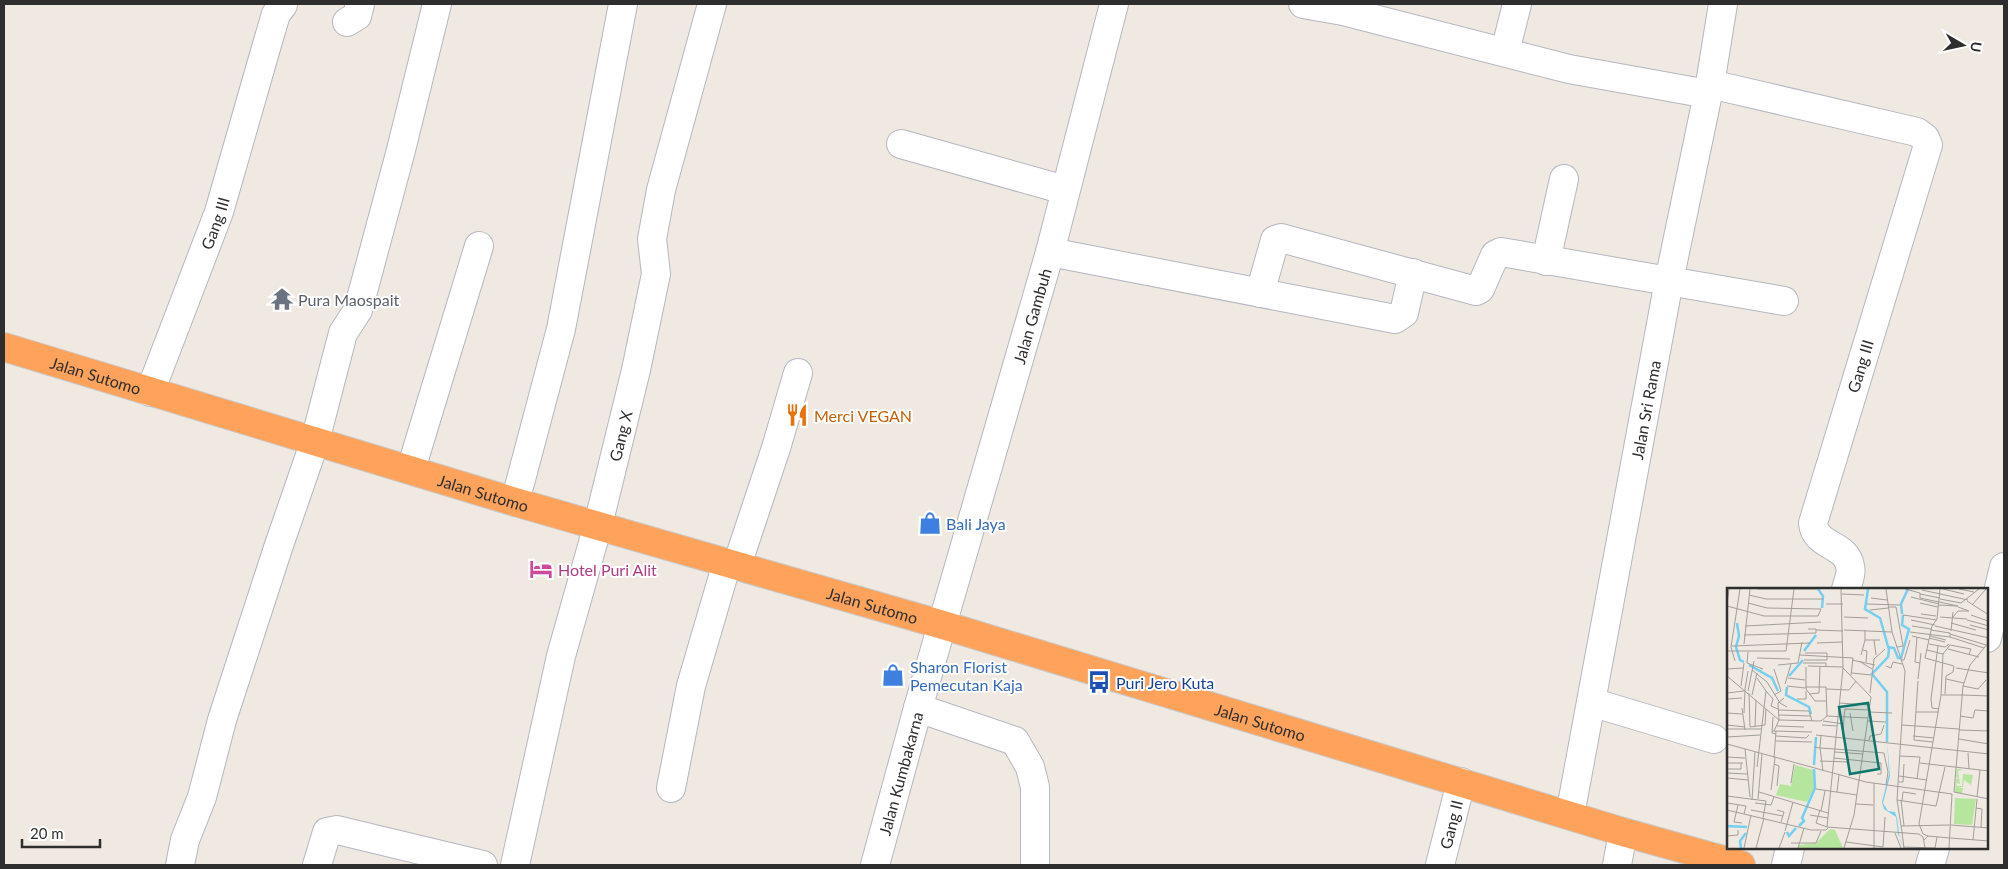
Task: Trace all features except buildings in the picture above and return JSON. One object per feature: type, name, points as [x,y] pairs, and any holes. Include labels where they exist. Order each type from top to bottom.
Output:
[{"type":"highway","name":"Jalan Sutomo","points":[[4,347],[515,502],[943,625],[1727,863]]},
{"type":"street","points":[[180,865],[185,840],[202,797],[225,710],[315,441],[342,333],[358,310],[401,150],[437,4]]},
{"type":"street","points":[[515,502],[561,330],[622,4]]},
{"type":"street","name":"Gang X","points":[[515,865],[561,656],[598,525],[636,370],[656,274],[652,240],[662,190],[712,4]]},
{"type":"street","name":"Jalan Gambuh","points":[[943,625],[1050,252],[1114,4]]},
{"type":"street","points":[[1303,4],[1343,11],[1569,69],[1709,89]]},
{"type":"street","points":[[1505,52],[1517,4]]},
{"type":"street","name":"Jalan Sri Rama","points":[[1570,815],[1669,281],[1709,89],[1723,4]]},
{"type":"street","name":"Gang III","points":[[150,392],[219,212],[276,14],[283,5]]},
{"type":"street","name":"Gang III","points":[[1709,89],[1916,132],[1925,138],[1928,145],[1813,523],[1814,532],[1848,558],[1851,568],[1846,588]]},
{"type":"street","points":[[901,144],[1065,190]]},
{"type":"street","points":[[1546,261],[1564,179]]},
{"type":"street","points":[[1260,293],[1275,240],[1281,238],[1476,291],[1480,289],[1495,255],[1498,253],[1784,302]]},
{"type":"street","points":[[412,470],[479,246]]},
{"type":"street","points":[[1050,252],[1395,320],[1404,313],[1414,273]]},
{"type":"street","points":[[671,788],[691,686],[732,564],[776,448],[798,373]]},
{"type":"street","points":[[1988,634],[2004,567]]},
{"type":"street","name":"Jalan Kumbakarna","points":[[875,865],[943,625]]},
{"type":"street","points":[[1591,702],[1714,739]]},
{"type":"street","points":[[918,708],[1015,741],[1030,767],[1035,787],[1034,865]]},
{"type":"street","name":"Gang II","points":[[1440,865],[1461,782]]},
{"type":"street","points":[[317,865],[325,836],[328,832],[336,830],[483,865]]},
{"type":"street","points":[[1617,865],[1623,832]]},
{"type":"street","points":[[1786,865],[1790,849]]},
{"type":"street","points":[[1930,865],[1935,849]]},
{"type":"place","name":"Pura Maospait","points":[[282,299]]},
{"type":"place","name":"Merci VEGAN","points":[[797,415]]},
{"type":"place","name":"Bali Jaya","points":[[930,523]]},
{"type":"place","name":"Hotel Puri Alit","points":[[541,569]]},
{"type":"place","name":"Sharon Florist Pemecutan Kaja","points":[[893,675]]},
{"type":"place","name":"Puri Jero Kuta","points":[[1099,682]]}]
